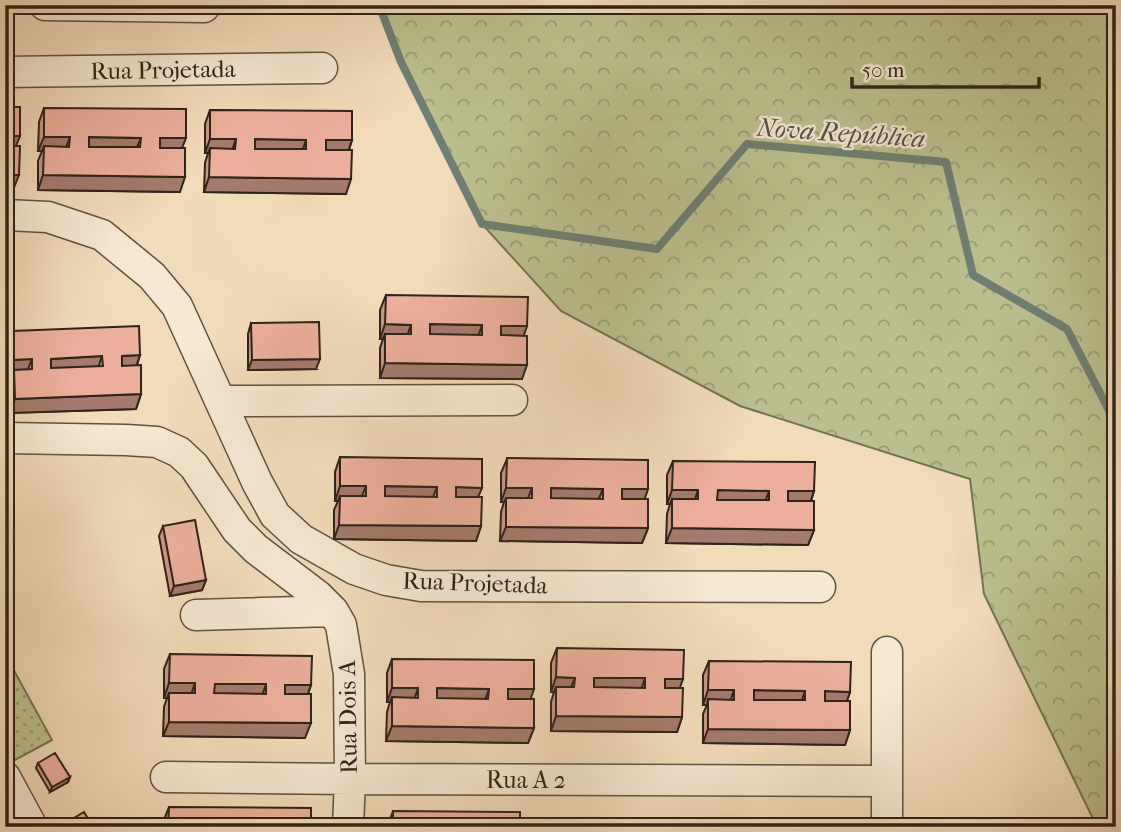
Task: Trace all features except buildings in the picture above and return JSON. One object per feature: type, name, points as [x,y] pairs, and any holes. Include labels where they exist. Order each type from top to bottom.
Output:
[{"type":"street","points":[[45,5],[204,7]]},
{"type":"street","name":"Rua Projetada","points":[[5,72],[322,68]]},
{"type":"street","name":"Rua Projetada","points":[[5,215],[48,217],[102,234],[152,276],[177,306],[257,482],[275,515],[301,539],[354,569],[386,580],[421,586],[820,587]]},
{"type":"street","points":[[221,401],[512,400]]},
{"type":"street","points":[[5,438],[157,442],[179,452],[194,466],[237,530],[256,549],[318,596],[333,611]]},
{"type":"street","points":[[196,615],[333,611]]},
{"type":"street","name":"Rua Dois A","points":[[333,611],[341,625],[349,674],[348,827]]},
{"type":"street","points":[[887,652],[887,827]]},
{"type":"street","points":[[5,777],[32,827]]},
{"type":"street","name":"Rua A 2","points":[[166,777],[887,781]]},
{"type":"green space","points":[[379,5],[1116,5],[1116,827],[1097,827],[984,594],[970,479],[740,406],[561,311],[482,224],[401,62]]},
{"type":"green space","points":[[5,654],[52,740],[15,760],[5,743]]},
{"type":"waterway","name":"Nova República","points":[[379,5],[401,62],[482,224],[657,249],[747,144],[946,162],[973,275],[1067,329],[1116,424]]}]
